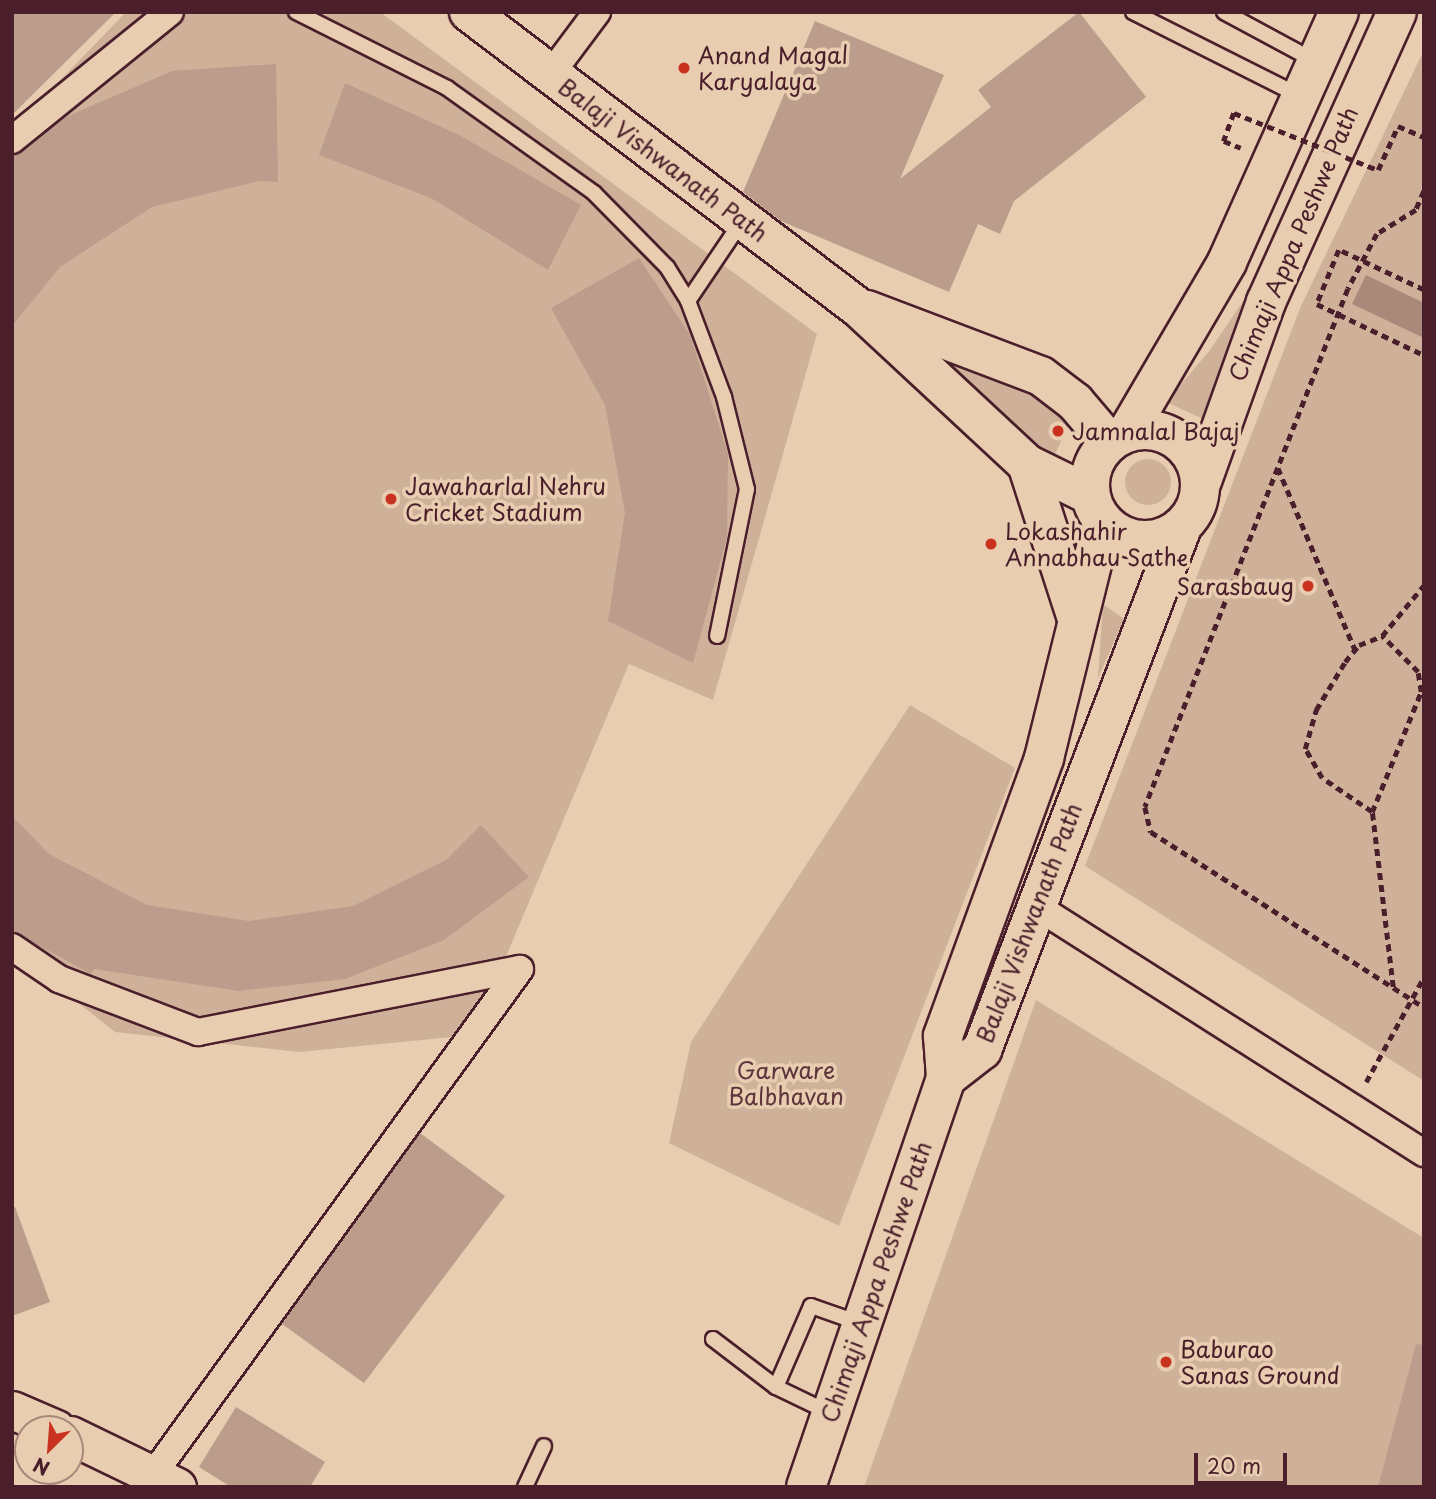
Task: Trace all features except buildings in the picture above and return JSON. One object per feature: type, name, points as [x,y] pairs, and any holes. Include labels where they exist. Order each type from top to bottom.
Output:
[{"type":"main road","name":"Balaji Vishwanath Path","points":[[469,12],[858,307],[1027,464],[1149,540],[1182,527]]},
{"type":"main road","points":[[1118,436],[1227,262],[1339,12]]},
{"type":"main road","name":"Chimaji Appa Peshwe Path","points":[[1202,481],[1266,302],[1397,12]]},
{"type":"main road","name":"Balaji Vishwanath Path","points":[[858,307],[1041,376],[1118,436],[1096,459],[1096,509],[1079,624],[1044,758],[943,1036],[946,1078]]},
{"type":"main road","points":[[1118,436],[1168,433],[1185,445],[1202,481]]},
{"type":"main road","points":[[1027,464],[1079,624]]},
{"type":"main road","name":"Balaji Vishwanath Path","points":[[946,1078],[982,1050],[1182,527],[1197,506],[1202,481]]},
{"type":"main road","name":"Chimaji Appa Peshwe Path","points":[[806,1487],[946,1078]]},
{"type":"street","points":[[12,140],[170,12]]},
{"type":"street","points":[[550,75],[597,12]]},
{"type":"street","points":[[1036,906],[1424,1153]]},
{"type":"street","points":[[12,947],[60,979],[198,1032],[520,969],[166,1480],[84,1442]]},
{"type":"lane","points":[[296,12],[447,88],[548,159],[636,232],[688,301],[724,397],[747,489],[718,635]]},
{"type":"lane","points":[[1133,12],[1300,96]]},
{"type":"lane","points":[[1224,12],[1315,61]]},
{"type":"lane","points":[[688,301],[743,220]]},
{"type":"lane","points":[[776,1387],[811,1306],[862,1324]]},
{"type":"lane","points":[[713,1339],[776,1387],[831,1413]]},
{"type":"lane","points":[[525,1487],[544,1446]]},
{"type":"path","points":[[1224,141],[1234,113],[1378,170],[1398,126],[1424,138]]},
{"type":"path","points":[[1424,191],[1416,209],[1377,234],[1337,315],[1145,807],[1146,822],[1151,832],[1424,1007]]},
{"type":"path","points":[[1424,290],[1339,250],[1317,304],[1424,355]]},
{"type":"path","points":[[1278,468],[1355,649]]},
{"type":"path","points":[[1372,812],[1322,778],[1305,749],[1316,710],[1355,649],[1382,636],[1424,585]]},
{"type":"path","points":[[1382,636],[1418,672],[1421,692],[1372,812],[1393,988]]},
{"type":"path","points":[[1376,1063],[1414,1001],[1424,977]]},
{"type":"path","points":[[1414,1001],[1424,1000]]},
{"type":"green space","name":"Jawaharlal Nehru Cricket Stadium","points":[[126,12],[380,12],[817,334],[713,700],[629,664],[473,1035],[299,1052],[115,1032],[12,950],[12,130]]},
{"type":"green space","name":"Sarasbaug","points":[[1424,50],[1424,1081],[1085,866],[1301,306]]},
{"type":"green space","points":[[1250,291],[1203,419],[1166,402],[1210,350]]},
{"type":"green space","points":[[919,351],[1074,412],[1048,470]]},
{"type":"green space","points":[[1148,459],[1164,466],[1171,482],[1164,498],[1148,505],[1132,498],[1125,482],[1132,466]]},
{"type":"green space","points":[[1103,604],[1124,619],[1098,678]]},
{"type":"green space","name":"Garware Balbhavan","points":[[910,705],[1015,768],[839,1226],[669,1143],[691,1042]]},
{"type":"green space","name":"Baburao Sanas Ground","points":[[1036,1000],[1424,1238],[1424,1487],[864,1487]]},
{"type":"shaded area","points":[[1366,275],[1424,303],[1424,338],[1352,304]]},
{"type":"place","name":"Anand Magal Karyalaya","points":[[684,68]]},
{"type":"place","name":"Jamnalal Bajaj","points":[[1058,431]]},
{"type":"place","name":"Jawaharlal Nehru Cricket Stadium","points":[[391,499]]},
{"type":"place","name":"Lokashahir Annabhau Sathe","points":[[991,544]]},
{"type":"place","name":"Sarasbaug","points":[[1308,586]]},
{"type":"place","name":"Baburao Sanas Ground","points":[[1166,1362]]}]
